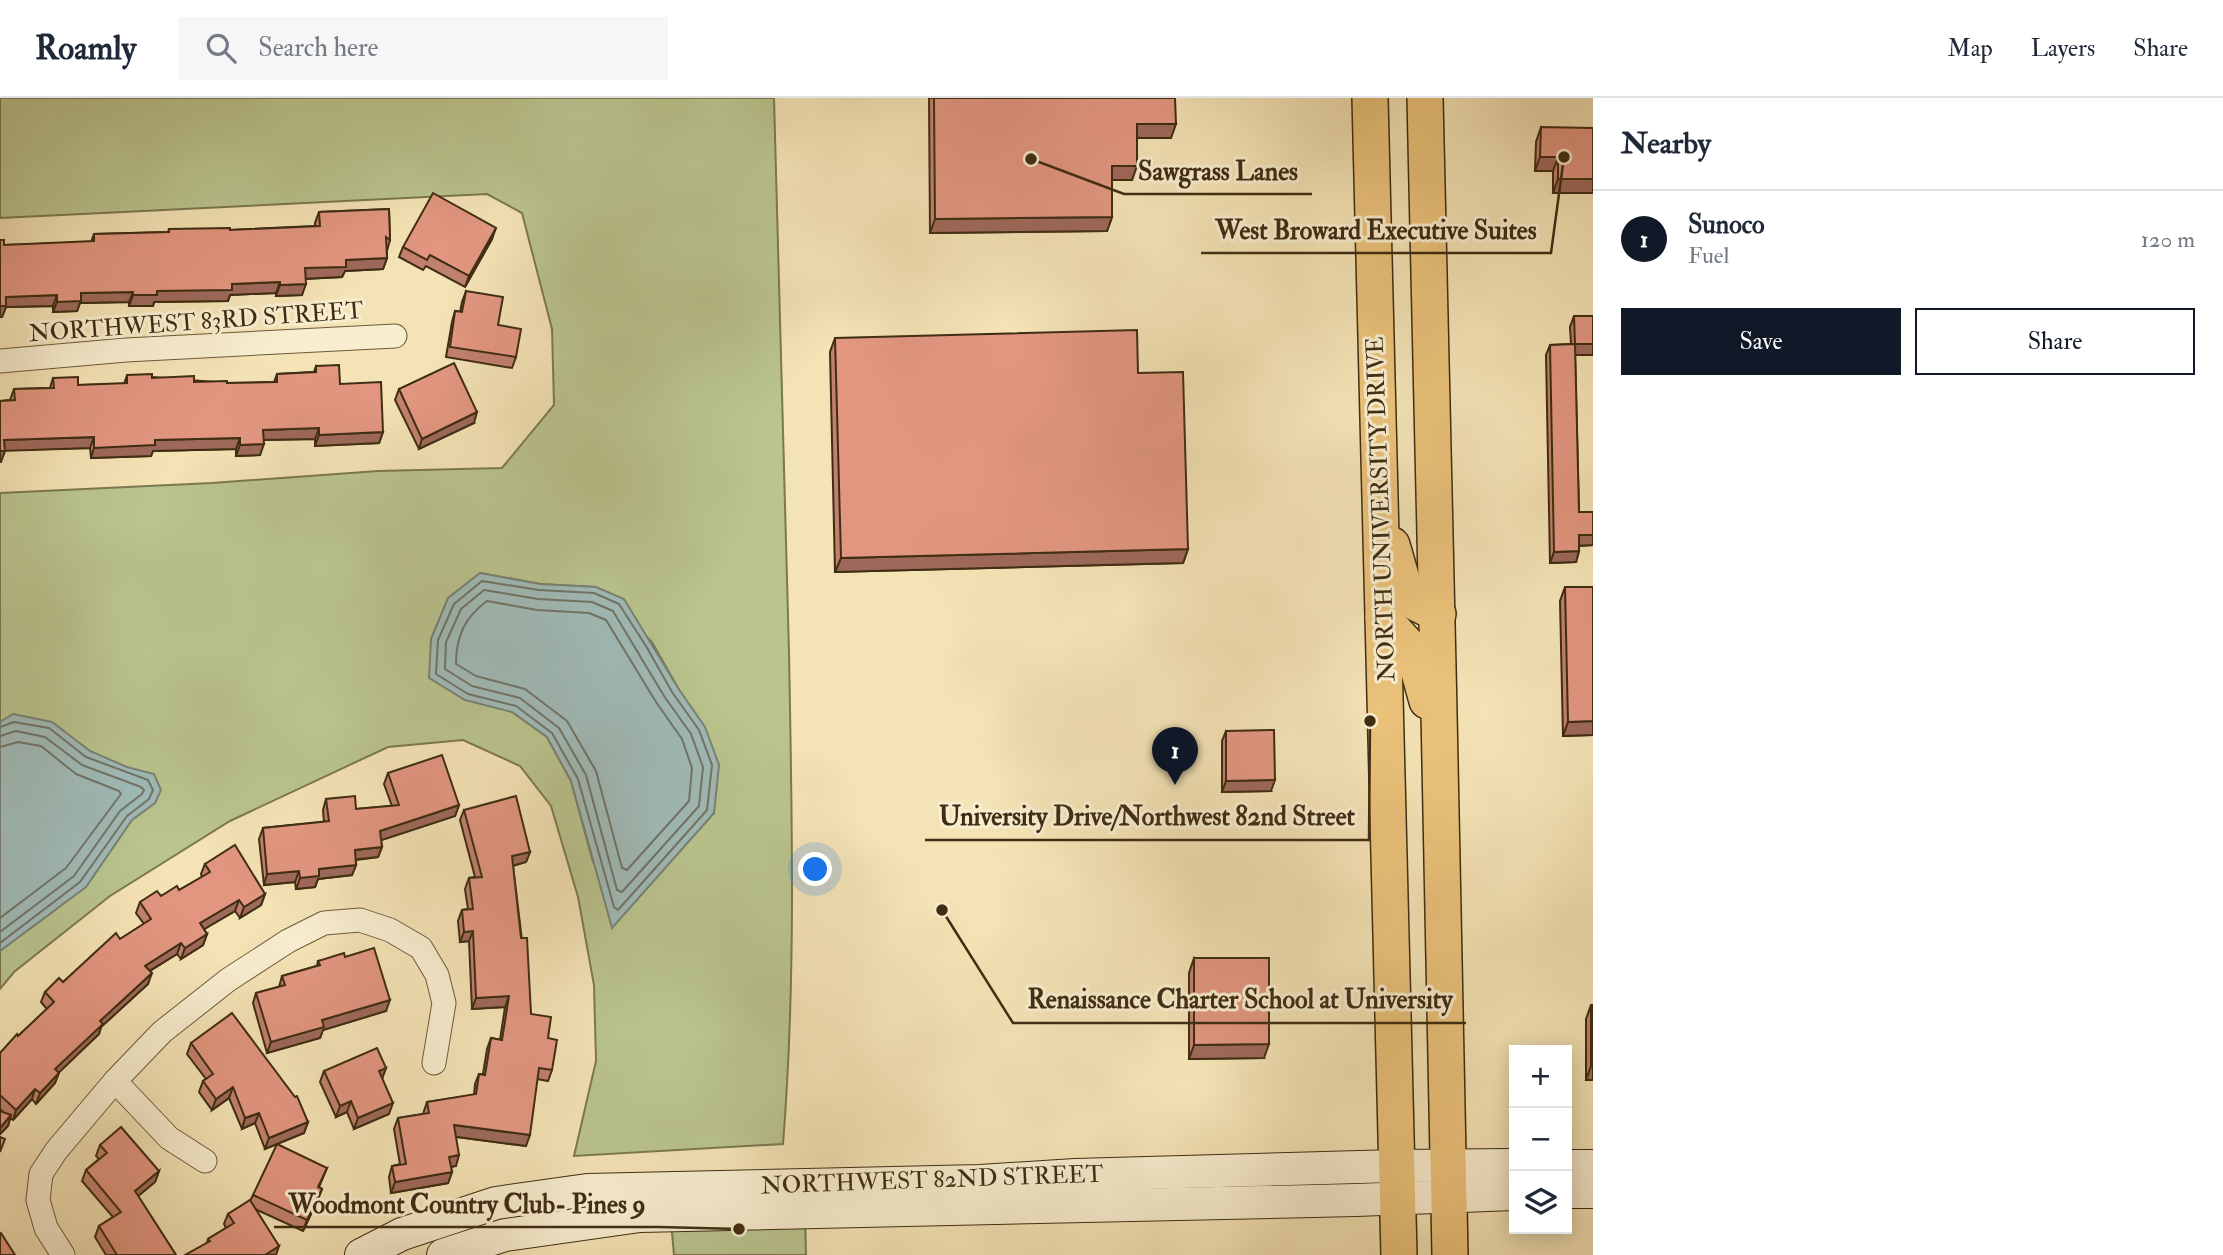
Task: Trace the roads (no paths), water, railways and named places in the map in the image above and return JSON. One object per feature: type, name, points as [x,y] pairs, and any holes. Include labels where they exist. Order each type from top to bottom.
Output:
[{"type":"main road","name":"NORTH UNIVERSITY DRIVE","points":[[1370,98],[1399,1255]]},
{"type":"main road","points":[[1425,98],[1442,758],[1450,1255]]},
{"type":"main road","points":[[1380,505],[1405,590],[1416,603],[1438,614]]},
{"type":"main road","points":[[1383,618],[1413,651],[1442,758]]},
{"type":"street","name":"NORTHWEST 83RD STREET","points":[[0,361],[126,350],[395,336]]},
{"type":"street","points":[[64,1255],[46,1228],[38,1200],[41,1174],[56,1151],[115,1081],[162,1032],[228,980],[288,941],[324,923],[360,920],[390,930],[421,947],[438,975],[444,1003],[434,1063]]},
{"type":"street","points":[[115,1081],[169,1138],[205,1161]]},
{"type":"street","name":"NORTHWEST 82ND STREET","points":[[443,1255],[505,1235],[640,1216],[1449,1180],[1509,1166]]},
{"type":"street","points":[[1572,1166],[1593,1166]]},
{"type":"street","name":"NORTHWEST 82ND STREET","points":[[361,1255],[402,1234],[496,1203],[587,1190],[980,1181],[1075,1175],[1397,1182]]},
{"type":"street","name":"NORTHWEST 82ND STREET","points":[[1449,1180],[1509,1193]]},
{"type":"street","points":[[1572,1192],[1593,1192]]},
{"type":"water","points":[[480,573],[540,584],[596,587],[624,599],[705,727],[719,765],[714,813],[612,928],[571,781],[547,737],[512,712],[465,700],[429,678],[431,639],[448,598]]},
{"type":"water","points":[[13,714],[52,722],[90,751],[127,767],[154,774],[161,790],[155,803],[132,820],[86,887],[0,951],[0,722]]},
{"type":"place","name":"West Broward Executive Suites","points":[[1564,157]]},
{"type":"place","name":"Sawgrass Lanes","points":[[1031,159]]},
{"type":"place","name":"University Drive/Northwest 82nd Street","points":[[1370,721]]},
{"type":"place","name":"Sunoco","points":[[1175,785]]},
{"type":"place","name":"Renaissance Charter School at University","points":[[942,910]]},
{"type":"place","name":"Woodmont Country Club- Pines 9","points":[[739,1229]]}]
